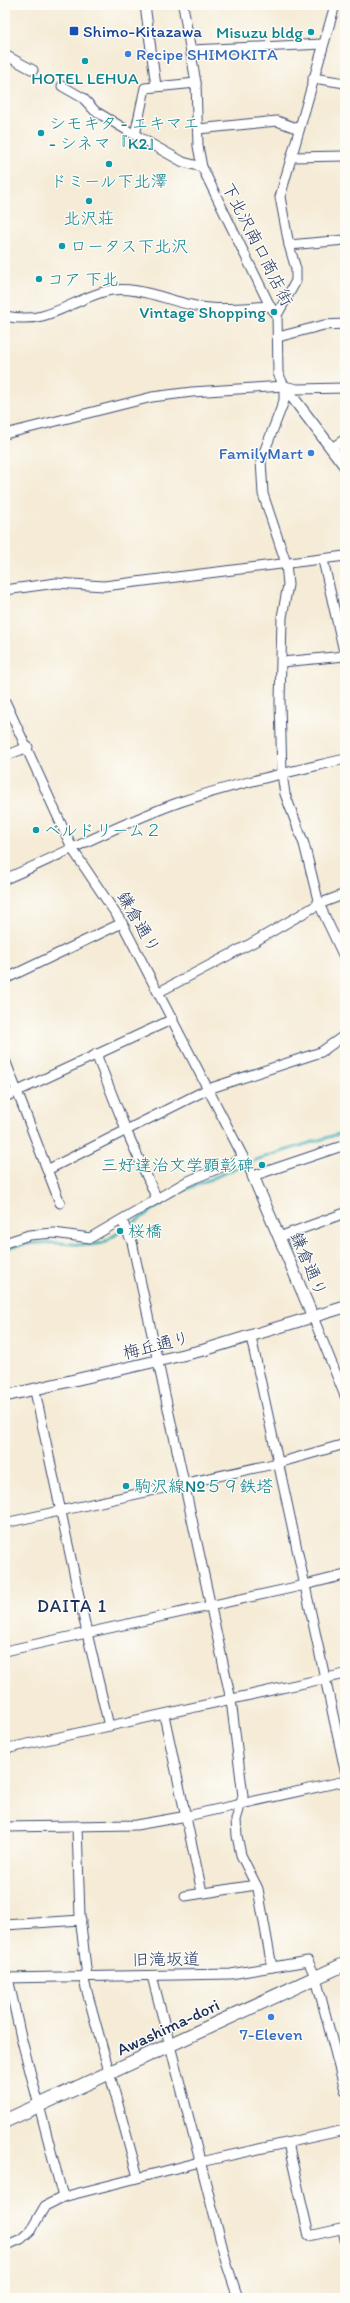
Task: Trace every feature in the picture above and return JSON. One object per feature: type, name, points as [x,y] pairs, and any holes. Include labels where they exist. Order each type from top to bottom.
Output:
[{"type":"main road","name":"Awashima-dori","points":[[5,2121],[345,1964]]},
{"type":"street","points":[[145,5],[156,86]]},
{"type":"street","points":[[62,86],[83,98],[95,110],[134,135],[183,162],[202,167],[198,129],[196,83],[192,50],[183,5]]},
{"type":"street","points":[[277,315],[296,281],[296,269],[289,245],[280,197],[335,5]]},
{"type":"street","points":[[192,50],[323,44]]},
{"type":"street","points":[[5,55],[33,70]]},
{"type":"street","points":[[313,78],[345,83]]},
{"type":"street","points":[[134,135],[145,88],[196,83]]},
{"type":"street","points":[[198,129],[276,122],[299,129]]},
{"type":"street","points":[[292,157],[345,156]]},
{"type":"street","name":"下北沢南口商店街","points":[[202,167],[270,306],[277,315],[278,373],[284,386]]},
{"type":"street","points":[[289,245],[345,240]]},
{"type":"street","points":[[5,316],[16,319],[38,318],[104,292],[132,291],[209,308],[270,306]]},
{"type":"street","points":[[278,337],[324,326],[345,324]]},
{"type":"street","points":[[284,386],[345,466]]},
{"type":"street","points":[[284,386],[284,401],[261,460],[260,470],[263,494],[286,563],[288,585],[282,617],[280,702],[282,774],[285,794],[304,844],[319,904],[345,959]]},
{"type":"street","points":[[5,434],[152,397],[192,392],[284,386],[297,389],[345,388]]},
{"type":"street","points":[[332,448],[345,439]]},
{"type":"street","points":[[5,590],[56,583],[104,586],[286,563],[323,560],[345,556]]},
{"type":"street","points":[[282,662],[345,656],[323,560]]},
{"type":"street","name":"鎌倉通り","points":[[5,701],[28,747],[73,850],[122,924],[173,1019],[248,1166],[313,1317],[345,1396]]},
{"type":"street","points":[[5,756],[28,747]]},
{"type":"street","points":[[5,879],[73,850],[126,824],[182,802],[230,787],[345,759]]},
{"type":"street","points":[[158,992],[252,943],[319,904],[345,894]]},
{"type":"street","points":[[5,979],[122,924]]},
{"type":"street","points":[[5,1097],[173,1019]]},
{"type":"street","points":[[47,1170],[208,1089],[321,1052],[345,1035]]},
{"type":"street","points":[[96,1054],[126,1130],[157,1199]]},
{"type":"street","points":[[5,1060],[60,1203]]},
{"type":"street","points":[[5,1242],[28,1235],[54,1233],[72,1234],[90,1238],[123,1223],[157,1199],[186,1182],[248,1166],[345,1145]]},
{"type":"street","points":[[279,1237],[345,1213]]},
{"type":"street","points":[[123,1223],[129,1235],[158,1362],[231,1700],[243,1804],[236,1820],[237,1836],[241,1855],[256,1885],[265,1921],[272,1967]]},
{"type":"street","name":"梅丘通り","points":[[5,1396],[35,1391],[158,1362],[251,1337],[345,1306]]},
{"type":"street","points":[[251,1337],[345,1770]]},
{"type":"street","points":[[35,1391],[60,1511],[109,1726]]},
{"type":"street","points":[[5,1522],[278,1463],[345,1444]]},
{"type":"street","points":[[5,1650],[345,1575]]},
{"type":"street","points":[[5,1749],[325,1680],[345,1674]]},
{"type":"street","points":[[164,1715],[187,1816],[202,1892]]},
{"type":"street","points":[[5,1827],[136,1825],[187,1816],[345,1781]]},
{"type":"street","points":[[77,1827],[85,1977],[138,2177]]},
{"type":"street","points":[[185,1896],[202,1892],[256,1885]]},
{"type":"street","points":[[5,1925],[81,1920]]},
{"type":"street","name":"旧滝坂道","points":[[6,1978],[231,1974],[308,1961],[316,1978]]},
{"type":"street","points":[[152,1976],[227,2265],[238,2298]]},
{"type":"street","points":[[6,1978],[63,2197]]},
{"type":"street","points":[[316,1978],[345,2090]]},
{"type":"street","points":[[5,2246],[21,2239],[31,2230],[45,2206],[63,2197],[200,2162],[345,2130]]},
{"type":"street","points":[[288,2143],[309,2236],[344,2229],[345,2240]]},
{"type":"waterway","points":[[5,1249],[18,1245],[39,1243],[86,1245],[103,1243],[180,1192],[258,1159],[345,1132]]},
{"type":"place","name":"Shimo-Kitazawa","points":[[74,31]]},
{"type":"place","name":"Misuzu bldg","points":[[311,32]]},
{"type":"place","name":"Recipe SHIMOKITA","points":[[128,54]]},
{"type":"place","name":"HOTEL LEHUA","points":[[85,61]]},
{"type":"place","name":"シモキタ - エキマエ - シネマ『K2』","points":[[41,133]]},
{"type":"place","name":"ドミール下北澤","points":[[109,164]]},
{"type":"place","name":"北沢荘","points":[[89,201]]},
{"type":"place","name":"ロータス下北沢","points":[[62,246]]},
{"type":"place","name":"コア 下北","points":[[39,279]]},
{"type":"place","name":"Vintage Shopping","points":[[274,312]]},
{"type":"place","name":"FamilyMart","points":[[311,453]]},
{"type":"place","name":"ベルドリーム２","points":[[36,830]]},
{"type":"place","name":"三好達治文学顕彰碑","points":[[262,1165]]},
{"type":"place","name":"桜橋","points":[[120,1231]]},
{"type":"place","name":"駒沢線№５９鉄塔","points":[[126,1486]]},
{"type":"place","name":"7-Eleven","points":[[271,2017]]},
{"type":"district","name":"DAITA 1","points":[[72,1606]]}]
